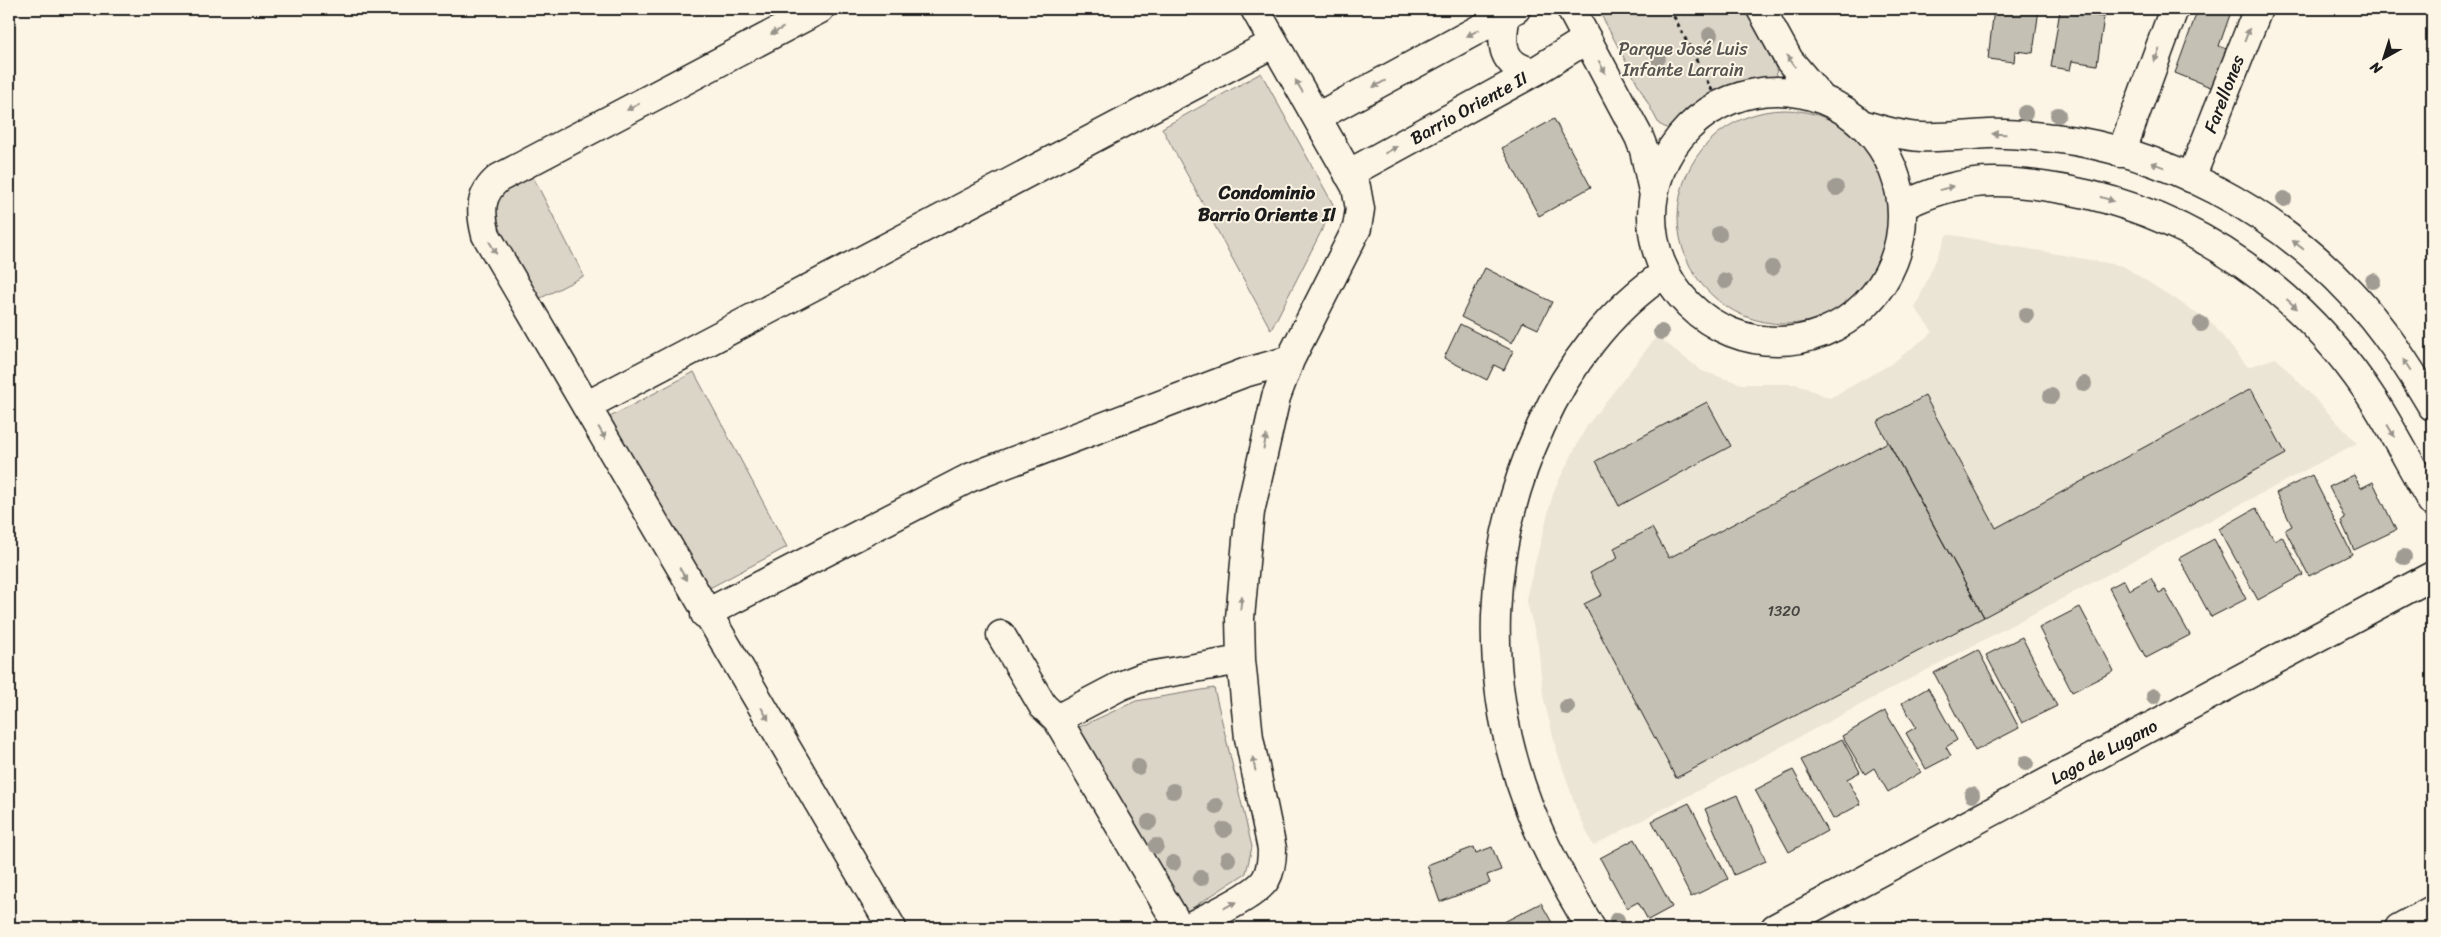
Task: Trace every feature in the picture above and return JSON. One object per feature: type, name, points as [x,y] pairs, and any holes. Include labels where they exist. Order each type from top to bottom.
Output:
[{"type":"street","points":[[820,9],[499,178],[486,192],[481,214],[486,235],[705,614],[892,928]]},
{"type":"street","points":[[1187,928],[1238,901],[1261,885],[1266,879],[1272,860],[1272,849],[1249,738],[1241,660],[1240,618],[1250,512],[1270,420],[1290,360],[1357,228],[1360,209],[1359,198],[1348,174],[1255,9]]},
{"type":"street","points":[[1571,9],[1639,137],[1644,150],[1653,193]]},
{"type":"street","points":[[1761,9],[1789,60],[1822,99]]},
{"type":"street","points":[[2121,153],[2174,9]]},
{"type":"street","name":"Farellones","points":[[2191,178],[2258,9]]},
{"type":"street","points":[[1317,117],[1511,12]]},
{"type":"street","points":[[1511,12],[1502,43],[1506,56],[1514,65],[1534,72]]},
{"type":"street","name":"Barrio Oriente II","points":[[1348,174],[1534,72],[1587,39]]},
{"type":"street","points":[[586,406],[1274,43]]},
{"type":"street","points":[[1770,91],[1805,94],[1822,99],[1837,105],[1862,124],[1878,142],[1890,162],[1898,183],[1902,206],[1902,229],[1897,252],[1889,273],[1877,292],[1861,309],[1843,323],[1808,337],[1777,341],[1755,339],[1733,333],[1712,323],[1693,310],[1665,274],[1654,242],[1651,209],[1658,174],[1676,141],[1688,126],[1719,104],[1735,97],[1770,91]]},
{"type":"street","points":[[1862,124],[1921,137],[1992,134],[2048,138],[2121,153],[2191,178],[2235,201],[2268,222],[2314,258],[2350,292],[2398,351],[2432,406]]},
{"type":"street","points":[[1902,206],[1929,193],[1966,183],[2026,183],[2095,195],[2140,208],[2182,226],[2225,250],[2265,279],[2301,312],[2328,341],[2376,404],[2432,502]]},
{"type":"street","points":[[1591,928],[1547,849],[1517,774],[1501,702],[1496,659],[1498,573],[1503,535],[1515,491],[1529,451],[1567,376],[1601,330],[1624,304],[1665,274]]},
{"type":"street","points":[[705,614],[969,478],[1244,373],[1290,360]]},
{"type":"street","name":"Lago de Lugano","points":[[1775,928],[2432,576]]},
{"type":"street","points":[[1002,635],[1043,706],[1057,719],[1180,928]]},
{"type":"street","points":[[1057,719],[1120,686],[1143,678],[1241,660]]},
{"type":"street","points":[[2402,928],[2432,910]]},
{"type":"path","points":[[1670,9],[1719,104]]},
{"type":"shaded area","points":[[1947,234],[2123,266],[2211,322],[2248,367],[2276,358],[2357,443],[1593,846],[1576,808],[1556,748],[1543,696],[1538,645],[1526,598],[1554,490],[1586,427],[1657,336],[1702,371],[1742,384],[1796,384],[1830,398],[1891,364],[1933,332],[1915,308]]},
{"type":"green space","name":"Parque José Luis Infante Larrain","points":[[1598,9],[1745,9],[1776,68],[1777,76],[1767,83],[1740,87],[1708,103],[1684,124],[1670,130],[1659,124]]},
{"type":"green space","points":[[1261,73],[1334,206],[1271,330],[1162,128]]},
{"type":"green space","points":[[1775,110],[1795,110],[1826,118],[1844,128],[1861,141],[1874,158],[1884,176],[1890,196],[1892,217],[1890,238],[1884,258],[1874,276],[1861,293],[1844,306],[1826,316],[1795,324],[1775,324],[1744,316],[1717,300],[1702,285],[1686,258],[1678,227],[1678,207],[1686,176],[1702,149],[1717,134],[1744,118]]},
{"type":"green space","points":[[530,171],[584,276],[535,301],[496,226],[495,211],[499,197],[507,184]]},
{"type":"green space","points":[[694,372],[787,547],[702,592],[610,417]]},
{"type":"green space","points":[[1214,688],[1252,847],[1246,873],[1183,914],[1075,729],[1136,701]]},
{"type":"building","points":[[1994,9],[2039,9],[2033,53],[2015,51],[2014,62],[1988,59]]},
{"type":"building","points":[[2198,9],[2232,9],[2219,46],[2227,49],[2213,88],[2175,73]]},
{"type":"building","points":[[2060,10],[2104,17],[2097,65],[2072,61],[2070,70],[2051,67]]},
{"type":"building","points":[[1554,119],[1591,187],[1539,216],[1502,148]]},
{"type":"building","points":[[1485,268],[1552,302],[1538,329],[1523,322],[1512,343],[1461,317]]},
{"type":"building","points":[[1460,324],[1513,351],[1504,370],[1494,365],[1487,380],[1444,358]]},
{"type":"building","points":[[2251,389],[2286,454],[1984,617],[1877,422],[1925,396],[1996,528]]},
{"type":"building","points":[[1707,402],[1731,446],[1619,506],[1596,461]]},
{"type":"building","points":[[1888,442],[1984,617],[1676,778],[1584,604],[1602,595],[1590,573],[1618,558],[1614,548],[1652,528],[1669,558]]},
{"type":"building","points":[[2312,475],[2352,554],[2309,576],[2285,530],[2292,526],[2276,493]]},
{"type":"building","points":[[2354,475],[2361,488],[2373,482],[2396,530],[2354,550],[2341,521],[2345,519],[2329,487]]},
{"type":"building","points":[[2256,508],[2274,540],[2282,536],[2303,575],[2258,600],[2219,529]]},
{"type":"building","points":[[2214,539],[2246,599],[2211,617],[2179,558]]},
{"type":"building","points":[[2151,578],[2159,593],[2165,590],[2190,635],[2146,658],[2109,588],[2124,580],[2129,590]]},
{"type":"building","points":[[2080,607],[2114,671],[2072,692],[2039,628]]},
{"type":"building","points":[[2022,637],[2057,706],[2022,723],[1986,655]]},
{"type":"building","points":[[1978,650],[2019,728],[1975,751],[1934,673]]},
{"type":"building","points":[[1928,688],[1957,740],[1946,747],[1951,756],[1926,769],[1906,733],[1916,727],[1902,703]]},
{"type":"building","points":[[1885,711],[1921,772],[1888,792],[1874,768],[1865,774],[1842,736]]},
{"type":"building","points":[[1842,739],[1860,772],[1847,779],[1861,804],[1833,819],[1801,760]]},
{"type":"building","points":[[1793,770],[1827,831],[1789,852],[1755,790]]},
{"type":"building","points":[[1737,795],[1766,861],[1734,875],[1705,809]]},
{"type":"building","points":[[1689,803],[1728,879],[1691,897],[1652,821]]},
{"type":"building","points":[[1635,839],[1672,907],[1648,920],[1638,902],[1627,908],[1600,858]]},
{"type":"building","points":[[1474,847],[1476,853],[1492,847],[1501,870],[1487,875],[1490,883],[1440,902],[1427,865]]},
{"type":"building","points":[[1541,903],[1555,928],[1505,928],[1502,923]]},
{"type":"district","name":"Condominio Barrio Oriente II","points":[[1267,203]]}]
